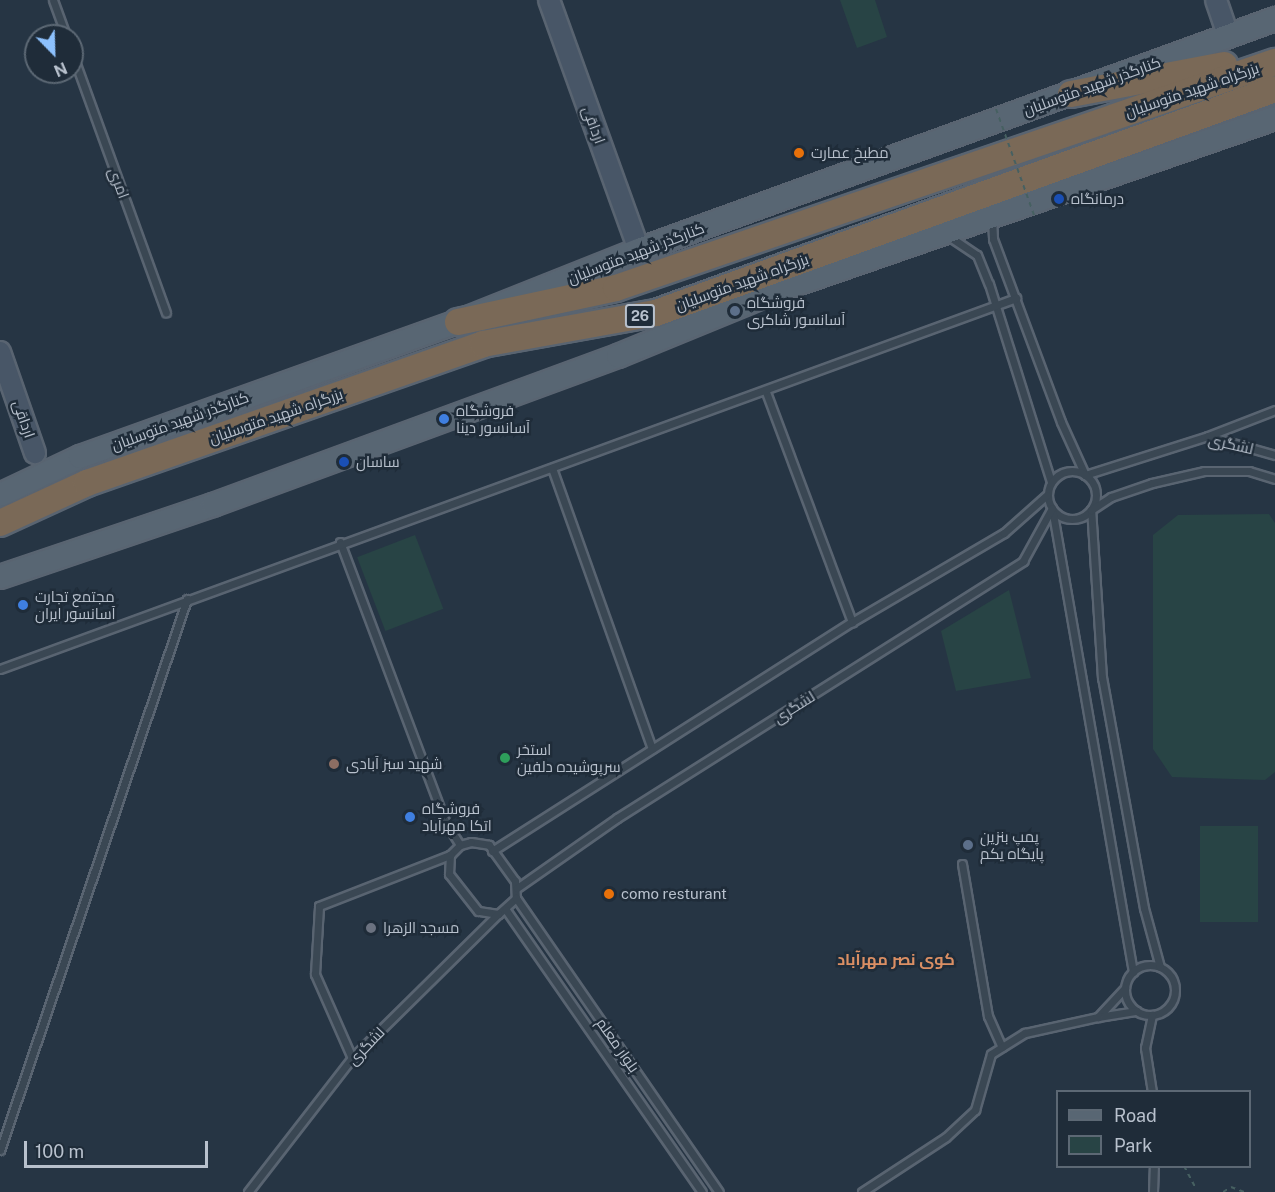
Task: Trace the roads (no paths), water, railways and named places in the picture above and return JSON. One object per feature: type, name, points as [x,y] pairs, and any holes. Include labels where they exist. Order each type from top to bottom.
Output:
[{"type":"highway","points":[[1071,94],[1220,66],[1275,48]]},
{"type":"highway","name":"بزرگراه شهید متوسلیان","points":[[458,322],[616,288],[1275,62]]},
{"type":"highway","name":"بزرگراه شهید متوسلیان","points":[[0,523],[87,483],[483,344],[672,307],[1275,89]]},
{"type":"main road","name":"کنارگذر شهید متوسلیان","points":[[0,495],[80,457],[458,322],[639,250],[1275,19]]},
{"type":"main road","points":[[0,577],[301,472],[618,356],[779,290],[1275,118]]},
{"type":"main road","points":[[672,307],[779,290]]},
{"type":"street","name":"ارداقی","points":[[549,0],[639,250]]},
{"type":"street","points":[[1216,0],[1228,35]]},
{"type":"street","name":"ارداقی","points":[[0,352],[35,453]]},
{"type":"lane","points":[[53,0],[62,24]]},
{"type":"lane","name":"امری","points":[[83,84],[166,313]]},
{"type":"lane","points":[[862,1192],[946,1137],[975,1110],[991,1054],[1002,1047],[1025,1033],[1098,1017],[1137,1011],[1152,1015],[1167,1008],[1175,994],[1172,978],[1160,967],[1144,908],[1102,678],[1091,510],[1096,495],[1061,422],[993,239],[992,218]]},
{"type":"lane","points":[[945,234],[977,255],[1051,482]]},
{"type":"lane","points":[[0,669],[340,542],[766,392],[1016,298]]},
{"type":"lane","points":[[766,392],[852,622]]},
{"type":"lane","points":[[1208,436],[1275,410]]},
{"type":"lane","name":"لشگری","points":[[1085,475],[1208,436],[1275,455]]},
{"type":"lane","points":[[552,468],[652,749]]},
{"type":"lane","name":"لشگری","points":[[1091,510],[1142,487],[1204,471],[1249,471],[1275,479]]},
{"type":"lane","points":[[492,851],[852,622],[1004,533],[1047,495],[1051,482],[1063,472],[1085,475]]},
{"type":"lane","points":[[1047,495],[1052,508],[1133,972]]},
{"type":"lane","points":[[1052,508],[1071,519],[1091,510]]},
{"type":"lane","name":"لشگری","points":[[517,888],[617,818],[1023,561],[1052,508]]},
{"type":"lane","points":[[340,542],[445,821],[460,845]]},
{"type":"lane","points":[[0,1150],[188,599]]},
{"type":"lane","points":[[352,1058],[315,974],[319,906],[450,855],[460,845],[483,842],[492,851],[517,888],[516,898],[506,910],[498,914],[478,911],[449,874],[450,855]]},
{"type":"lane","points":[[962,864],[988,1016],[1002,1047]]},
{"type":"lane","name":"بلوار معلم","points":[[516,898],[719,1192]]},
{"type":"lane","name":"بلوار معلم","points":[[506,910],[702,1192]]},
{"type":"lane","name":"لشگری","points":[[248,1192],[352,1058],[498,914]]},
{"type":"lane","points":[[1098,1017],[1125,987],[1133,972],[1146,965],[1160,967]]},
{"type":"lane","points":[[1125,987],[1128,1001],[1137,1011]]},
{"type":"lane","points":[[1152,1015],[1145,1048],[1152,1090]]},
{"type":"lane","points":[[1153,1192],[1154,1168]]},
{"type":"place","name":"مطبخ عمارت","points":[[799,153]]},
{"type":"place","name":"درمانگاه","points":[[1059,199]]},
{"type":"place","name":"فروشگاه آسانسور شاکری","points":[[735,311]]},
{"type":"place","name":"فروشگاه آسانسور دینا","points":[[444,419]]},
{"type":"place","name":"ساسان","points":[[344,462]]},
{"type":"place","name":"مجتمع تجارت آسانسور ایران","points":[[23,605]]},
{"type":"place","name":"استخر سرپوشیده دلفین","points":[[505,758]]},
{"type":"place","name":"شهید سبز آبادی","points":[[334,764]]},
{"type":"place","name":"فروشگاه اتکا مهرآباد","points":[[410,817]]},
{"type":"place","name":"پمپ بنزين پايگاه يكم","points":[[968,845]]},
{"type":"place","name":"como resturant","points":[[609,894]]},
{"type":"place","name":"مسجد الزهرا","points":[[371,928]]},
{"type":"district","name":"کوی نصر مهرآباد","points":[[896,960]]}]
